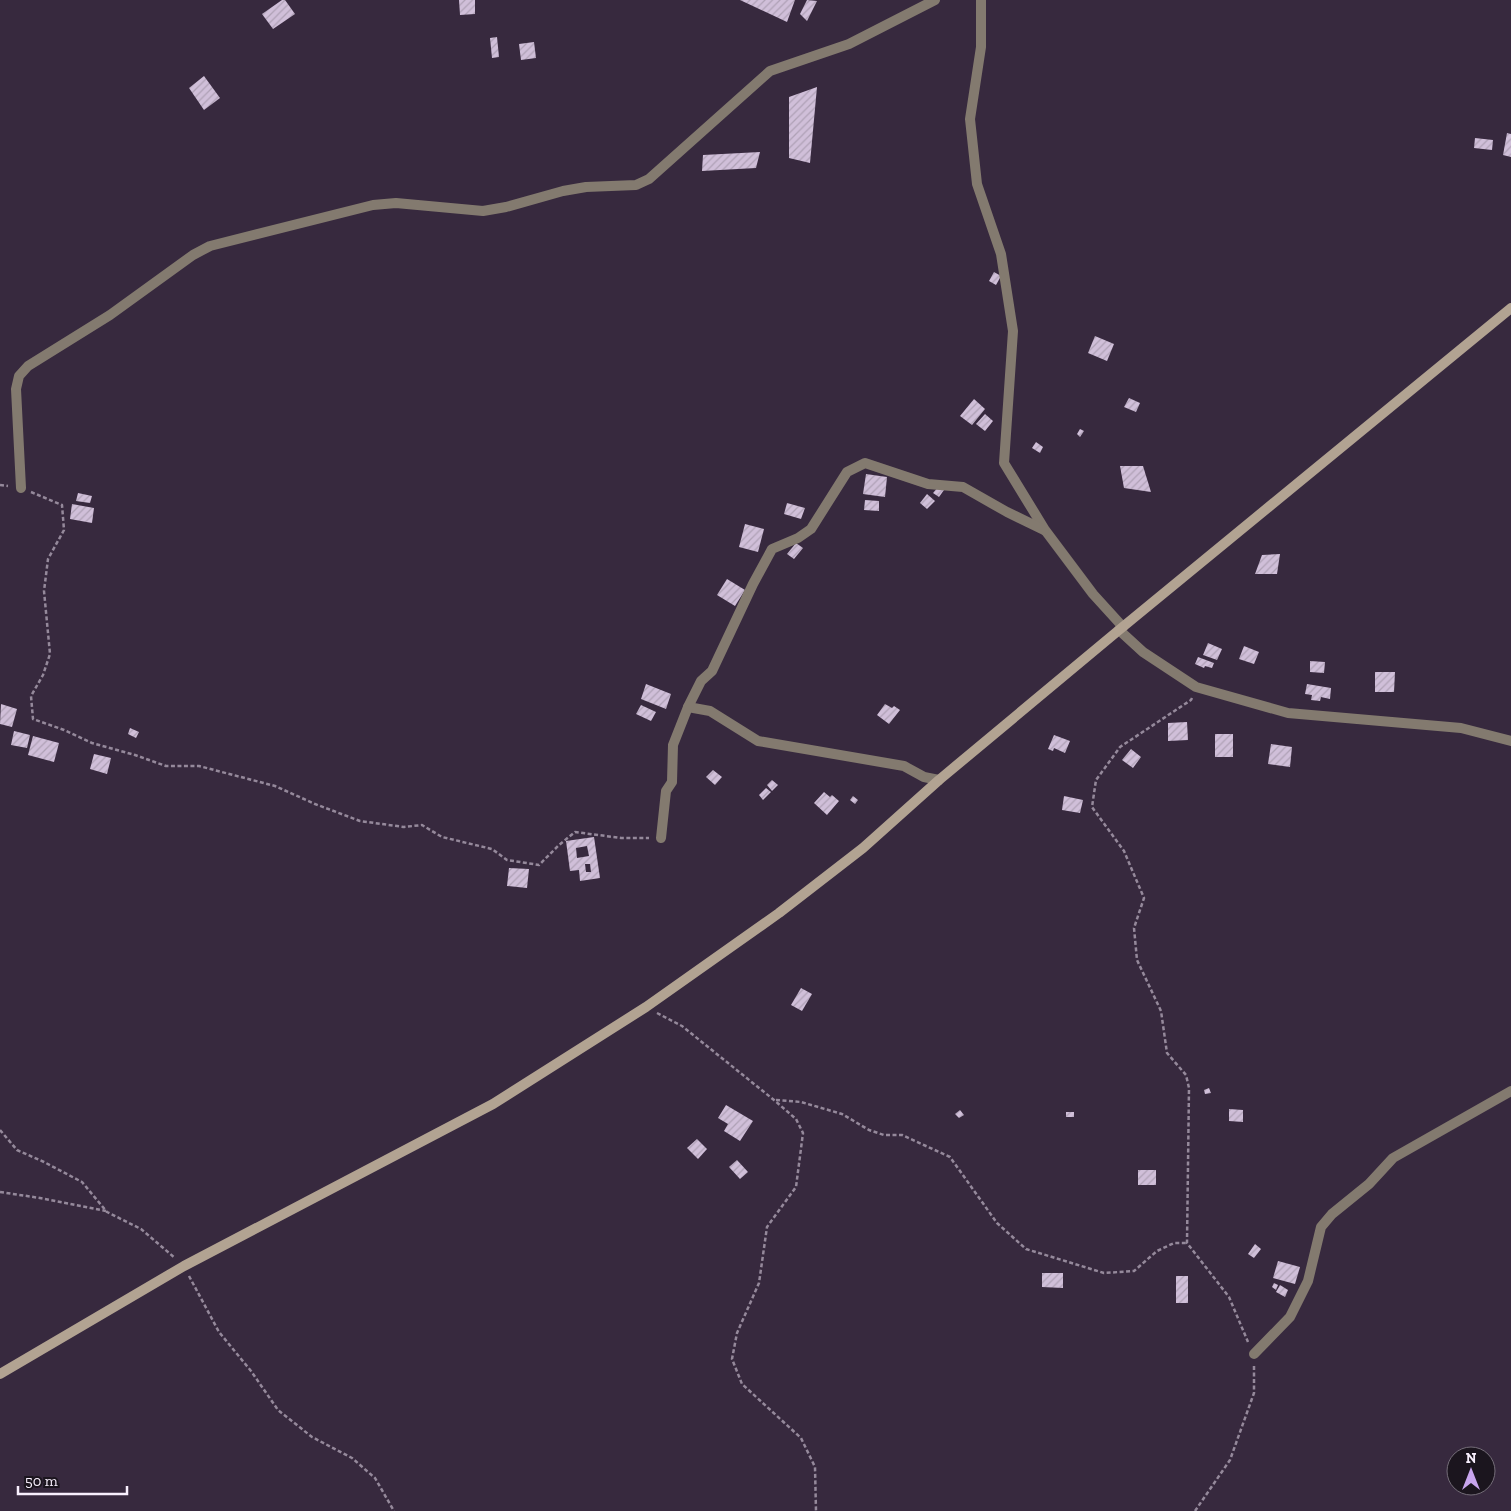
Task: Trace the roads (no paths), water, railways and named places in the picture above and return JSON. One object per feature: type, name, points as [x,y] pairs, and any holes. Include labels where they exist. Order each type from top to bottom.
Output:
[{"type":"street","points":[[21,488],[16,389],[19,376],[28,366],[110,315],[193,255],[210,246],[374,206],[396,203],[483,210],[506,207],[563,190],[636,184],[649,179],[770,71],[849,44],[935,0]]},
{"type":"street","points":[[981,0],[981,47],[970,119],[977,184],[1001,254],[1013,331],[1004,464],[1045,530],[1121,628],[1143,652],[1196,687],[1288,713],[1462,728],[1511,741]]},
{"type":"street","points":[[0,1374],[184,1266],[493,1104],[646,1008],[779,913],[862,848],[939,780],[1121,628],[1511,308]]},
{"type":"street","points":[[661,838],[666,791],[672,782],[673,745],[701,681],[712,671],[753,584],[772,549],[798,538],[811,529],[846,472],[865,462],[928,484],[963,487],[1007,512],[1045,530]]},
{"type":"street","points":[[688,707],[710,711],[758,740],[904,766],[924,777],[939,780]]},
{"type":"street","points":[[1254,1354],[1290,1317],[1308,1281],[1320,1227],[1332,1214],[1369,1184],[1393,1158],[1511,1091]]}]
